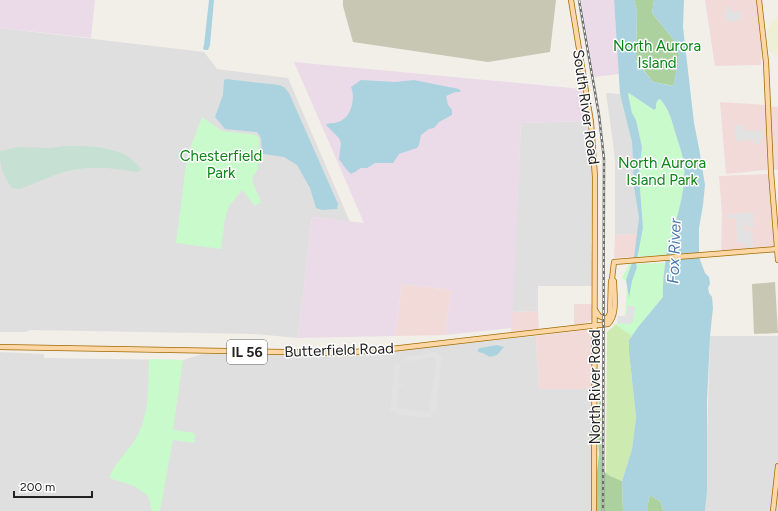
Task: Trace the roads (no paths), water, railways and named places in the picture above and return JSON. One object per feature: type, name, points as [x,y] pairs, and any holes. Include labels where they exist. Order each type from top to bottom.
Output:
[{"type":"main road","name":"South River Road","points":[[571,0],[593,136],[596,177],[595,262]]},
{"type":"main road","points":[[759,0],[766,72],[771,172],[778,260]]},
{"type":"main road","points":[[605,324],[610,313],[611,281],[614,262],[777,249]]},
{"type":"main road","name":"North River Road","points":[[594,511],[595,262]]},
{"type":"main road","points":[[605,324],[610,322],[614,315],[614,281],[612,279]]},
{"type":"main road","points":[[595,310],[599,316],[608,318]]},
{"type":"main road","name":"Butterfield Road","points":[[0,348],[342,353],[391,349],[605,324]]},
{"type":"main road","points":[[774,511],[778,466]]},
{"type":"water","points":[[209,0],[214,0],[210,45],[208,50],[205,50],[203,49]]},
{"type":"water","name":"Fox River","points":[[614,0],[634,0],[637,11],[636,61],[653,82],[673,86],[679,55],[674,40],[652,13],[654,0],[684,0],[683,27],[694,123],[705,185],[699,228],[699,257],[705,273],[709,277],[710,284],[708,288],[712,297],[713,308],[707,401],[707,490],[705,511],[663,511],[661,502],[650,495],[648,511],[623,511],[622,481],[632,449],[636,417],[629,340],[663,297],[666,255],[679,210],[684,176],[681,150],[666,107],[660,99],[658,100],[654,110],[629,93],[632,113],[636,120],[642,147],[639,175],[643,228],[636,264],[637,267],[632,281],[629,298],[626,280],[634,257],[639,218],[634,188],[632,142],[620,94]]},
{"type":"water","points":[[224,80],[279,85],[284,87],[289,93],[338,204],[337,209],[322,210],[316,208],[310,188],[297,165],[284,157],[263,154],[261,138],[257,132],[225,129],[215,117],[223,95]]},
{"type":"water","points":[[361,80],[395,82],[414,80],[459,89],[461,92],[455,92],[446,96],[448,105],[452,110],[452,115],[421,135],[417,148],[399,154],[393,163],[375,163],[367,168],[361,168],[351,174],[339,159],[341,143],[339,138],[326,125],[338,122],[346,117],[353,102],[351,87]]},
{"type":"water","points":[[497,345],[504,347],[497,355],[490,357],[478,352],[478,349],[480,348]]},
{"type":"railway","points":[[579,0],[599,115],[604,159],[603,511]]},
{"type":"park label","name":"North Aurora Island","points":[[657,54]]},
{"type":"park label","name":"Chesterfield Park","points":[[221,164]]},
{"type":"park label","name":"North Aurora Island Park","points":[[662,172]]}]
